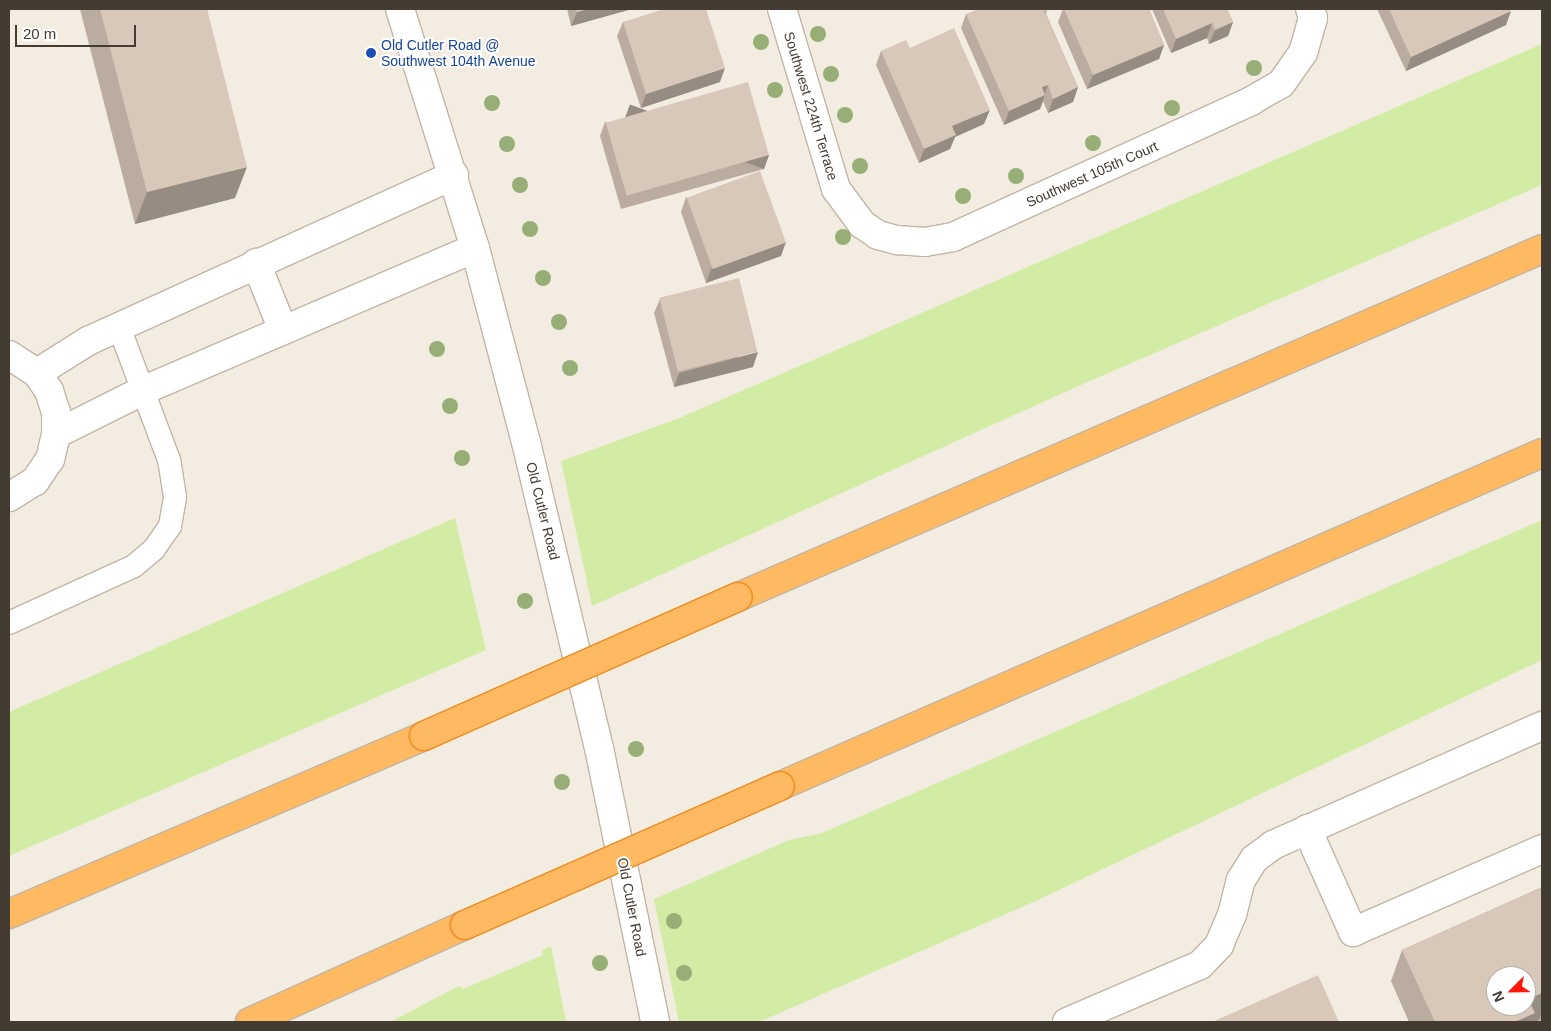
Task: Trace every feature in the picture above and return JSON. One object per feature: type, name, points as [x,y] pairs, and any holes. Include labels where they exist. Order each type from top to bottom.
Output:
[{"type":"highway","points":[[9,914],[424,736],[738,597],[1542,249]]},
{"type":"highway","points":[[250,1022],[780,786],[1542,453]]},
{"type":"street","name":"Old Cutler Road","points":[[400,9],[476,248],[526,442],[595,730],[655,1022]]},
{"type":"street","name":"Southwest 224th Terrace","points":[[782,9],[830,175],[836,190],[862,224]]},
{"type":"street","name":"Southwest 105th Court","points":[[862,224],[878,235],[897,240],[926,242],[953,237],[1251,102],[1281,84],[1303,53],[1313,18],[1310,9]]},
{"type":"street","points":[[37,373],[88,341],[454,175]]},
{"type":"street","points":[[56,434],[144,390],[476,248]]},
{"type":"street","points":[[256,264],[283,330]]},
{"type":"street","points":[[9,354],[37,373],[49,391],[56,412],[56,434],[50,459],[35,480],[9,497]]},
{"type":"street","points":[[1067,1022],[1200,965],[1219,945],[1232,915],[1241,880],[1254,859],[1273,845],[1307,828],[1542,726]]},
{"type":"street","points":[[1307,828],[1353,932],[1542,849]]},
{"type":"lane","points":[[9,623],[134,566],[154,548],[170,526],[175,497],[169,460],[119,327]]},
{"type":"green space","points":[[1542,44],[1542,185],[1074,388],[592,606],[561,461],[677,419]]},
{"type":"green space","points":[[455,518],[486,650],[9,856],[9,712]]},
{"type":"green space","points":[[1542,520],[1542,660],[1038,900],[759,1022],[679,1022],[654,899],[789,840],[822,833]]},
{"type":"green space","points":[[551,946],[566,1022],[390,1022],[459,986],[463,989],[543,955],[542,950]]},
{"type":"building","points":[[100,9],[207,9],[247,167],[147,192]]},
{"type":"building","points":[[576,9],[588,9],[577,12]]},
{"type":"building","points":[[664,9],[706,9],[725,68],[646,94],[623,22]]},
{"type":"building","points":[[979,9],[1047,9],[1044,11],[1078,87],[1053,99],[1048,85],[1042,87],[1045,95],[1009,111],[966,14]]},
{"type":"building","points":[[1064,9],[1149,9],[1164,45],[1093,75]]},
{"type":"building","points":[[1163,9],[1227,9],[1233,22],[1215,30],[1212,23],[1176,39]]},
{"type":"building","points":[[1389,9],[1509,9],[1511,11],[1411,57]]},
{"type":"building","points":[[954,28],[990,110],[952,126],[956,135],[924,149],[881,51],[906,40],[910,48]]},
{"type":"building","points":[[748,82],[769,155],[627,196],[606,123]]},
{"type":"building","points":[[760,171],[786,242],[713,269],[687,198]]},
{"type":"building","points":[[739,278],[757,352],[678,372],[659,298]]},
{"type":"building","points":[[1542,887],[1542,993],[1536,996],[1536,966],[1486,966],[1486,1016],[1528,1016],[1515,1022],[1435,1022],[1402,950]]},
{"type":"building","points":[[1318,975],[1339,1022],[1212,1022]]},
{"type":"place","name":"Old Cutler Road @ Southwest 104th Avenue","points":[[371,53]]}]
